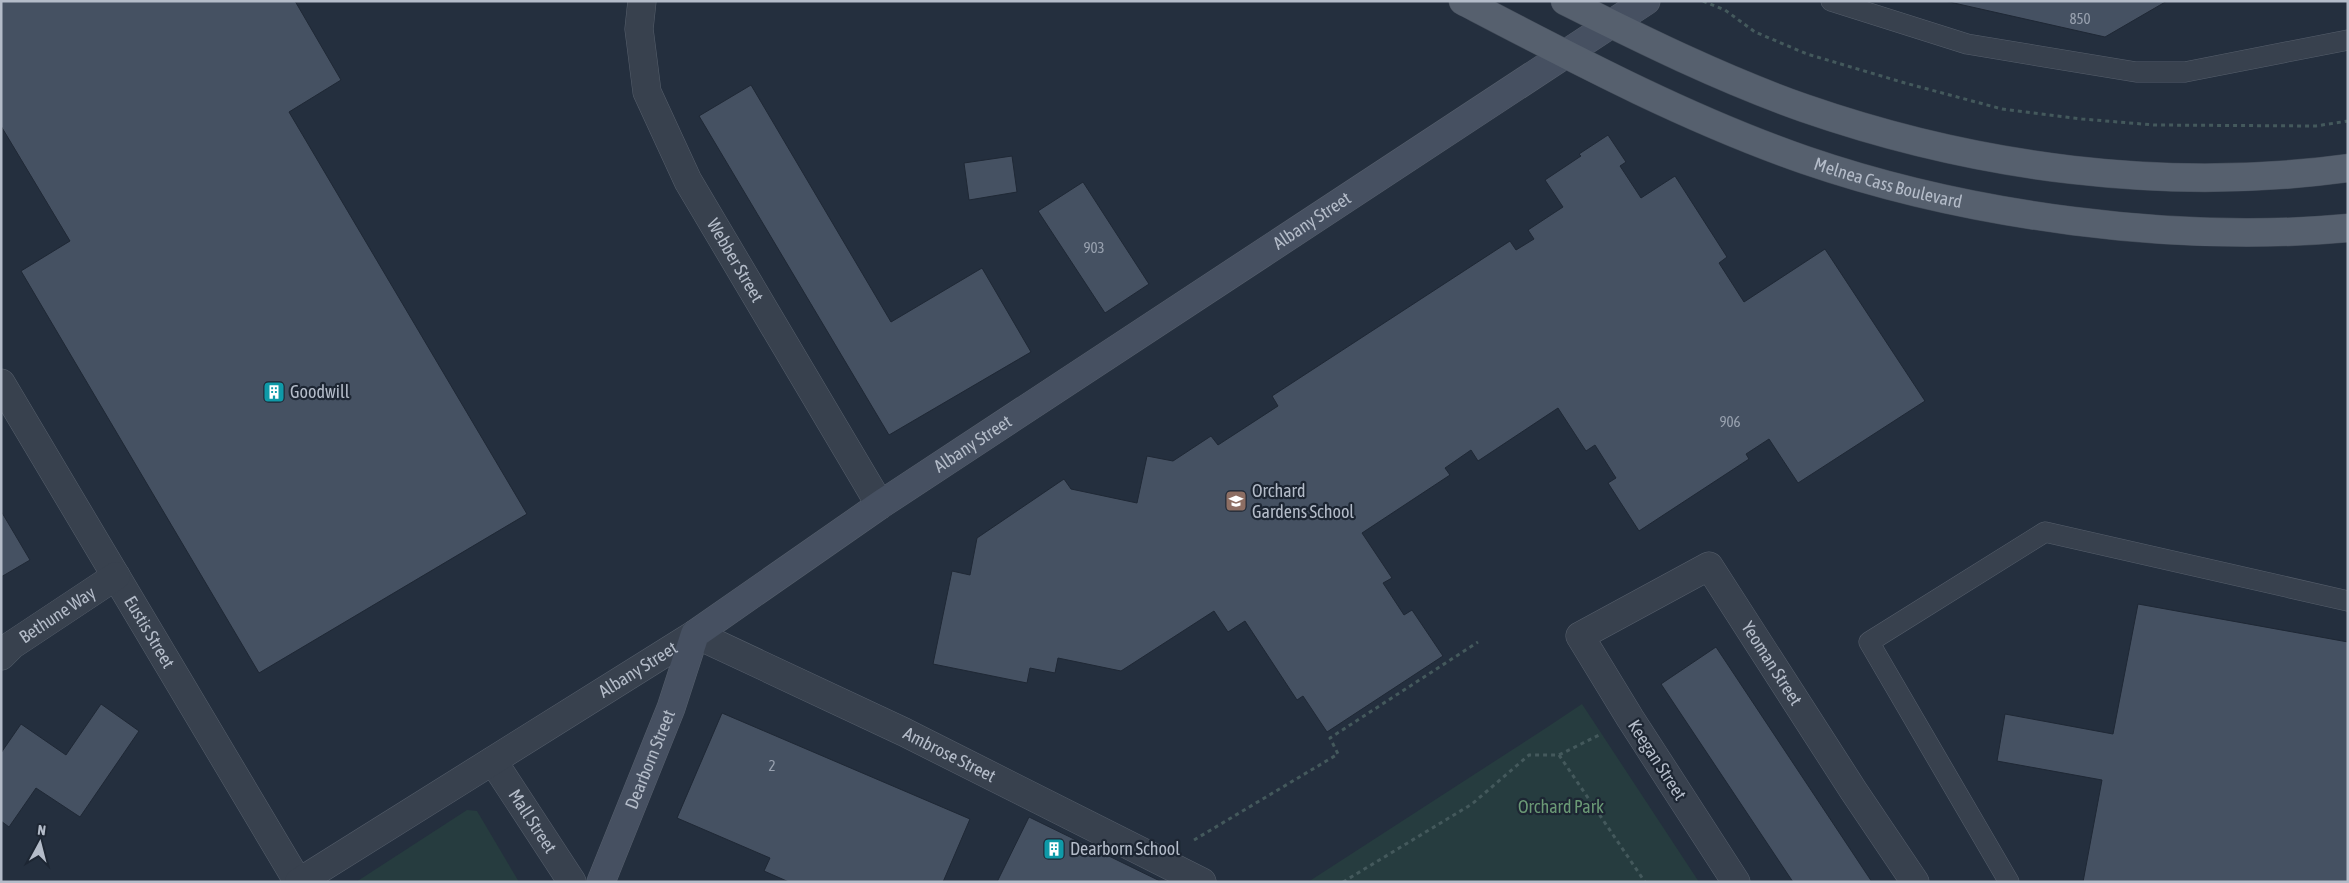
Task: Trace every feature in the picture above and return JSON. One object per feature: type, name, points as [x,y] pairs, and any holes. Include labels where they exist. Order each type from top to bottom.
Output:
[{"type":"main road","name":"Melnea Cass Boulevard","points":[[1463,1],[1628,86],[1739,135],[1832,168],[1930,195],[2028,213],[2166,230],[2276,233],[2348,228]]},
{"type":"main road","points":[[1565,1],[1610,24],[1699,64],[1804,108],[1925,144],[1997,159],[2078,170],[2184,177],[2251,177],[2348,168]]},
{"type":"main road","name":"Albany Street","points":[[695,634],[880,504],[1646,1]]},
{"type":"main road","name":"Dearborn Street","points":[[601,882],[671,708],[695,634]]},
{"type":"street","name":"Webber Street","points":[[642,1],[639,29],[647,92],[688,181],[880,504]]},
{"type":"street","name":"Eustis Street","points":[[1,382],[299,882]]},
{"type":"street","name":"Yeoman Street","points":[[1580,636],[1709,566],[1853,790],[1915,882]]},
{"type":"street","name":"Bethune Way","points":[[1,656],[12,646],[116,576]]},
{"type":"street","name":"Albany Street","points":[[299,882],[695,634]]},
{"type":"street","name":"Ambrose Street","points":[[695,634],[904,732],[1202,882]]},
{"type":"street","name":"Keegan Street","points":[[1580,636],[1630,718],[1736,882]]},
{"type":"street","name":"Mall Street","points":[[493,761],[572,882]]},
{"type":"lane","points":[[1831,1],[1967,44],[2136,72],[2185,72],[2348,40]]},
{"type":"lane","points":[[2009,882],[1870,642],[2045,532],[2348,601]]},
{"type":"path","points":[[1703,1],[1725,10],[1755,32],[1807,54],[2002,109],[2082,119],[2154,125],[2316,126],[2348,121]]},
{"type":"path","points":[[1159,860],[1338,754],[1330,738],[1478,642]]},
{"type":"path","points":[[1343,882],[1472,804],[1530,755],[1559,755],[1606,732]]},
{"type":"path","points":[[1559,755],[1645,882]]},
{"type":"green space","name":"Orchard Park","points":[[1582,704],[1699,882],[1308,882],[1546,728]]},
{"type":"green space","points":[[467,810],[477,811],[519,882],[356,882]]},
{"type":"building","name":"Goodwill","points":[[1,1],[295,1],[341,80],[289,112],[527,514],[259,673],[21,271],[70,241],[1,126]]},
{"type":"building","points":[[1945,1],[2167,1],[2105,37]]},
{"type":"building","points":[[751,85],[891,322],[982,268],[1031,352],[889,435],[699,116]]},
{"type":"building","points":[[1608,135],[1626,162],[1620,166],[1641,198],[1675,176],[1727,257],[1719,263],[1744,302],[1825,249],[1925,401],[1798,483],[1769,439],[1746,454],[1749,459],[1639,531],[1608,483],[1616,478],[1595,445],[1586,451],[1558,408],[1478,461],[1471,450],[1445,468],[1450,475],[1362,533],[1392,578],[1383,583],[1404,615],[1412,610],[1443,656],[1327,732],[1303,696],[1297,700],[1245,621],[1228,632],[1214,611],[1121,671],[1058,658],[1055,673],[1030,668],[1027,683],[933,664],[952,571],[970,575],[977,538],[1064,479],[1071,489],[1137,503],[1147,456],[1173,461],[1211,436],[1218,445],[1278,406],[1272,396],[1510,241],[1516,250],[1534,239],[1528,230],[1563,207],[1545,180]]},
{"type":"building","points":[[1012,156],[1017,192],[969,200],[964,163]]},
{"type":"building","points":[[1083,182],[1149,284],[1105,313],[1038,211]]},
{"type":"building","points":[[1,511],[30,560],[1,577]]},
{"type":"building","points":[[2138,604],[2348,642],[2348,882],[2083,882],[2102,780],[1997,761],[2005,714],[2113,734]]},
{"type":"building","points":[[1716,647],[1872,882],[1793,882],[1661,684]]},
{"type":"building","points":[[101,704],[139,731],[80,817],[36,788],[9,827],[1,821],[1,753],[21,724],[66,755]]},
{"type":"building","points":[[722,713],[970,819],[943,882],[789,882],[764,871],[770,858],[677,818]]},
{"type":"building","name":"Dearborn School","points":[[1029,817],[1162,882],[997,882]]},
{"type":"place","name":"Goodwill","points":[[274,392]]},
{"type":"place","name":"Orchard Gardens School","points":[[1236,501]]},
{"type":"place","name":"Dearborn School","points":[[1054,849]]}]
